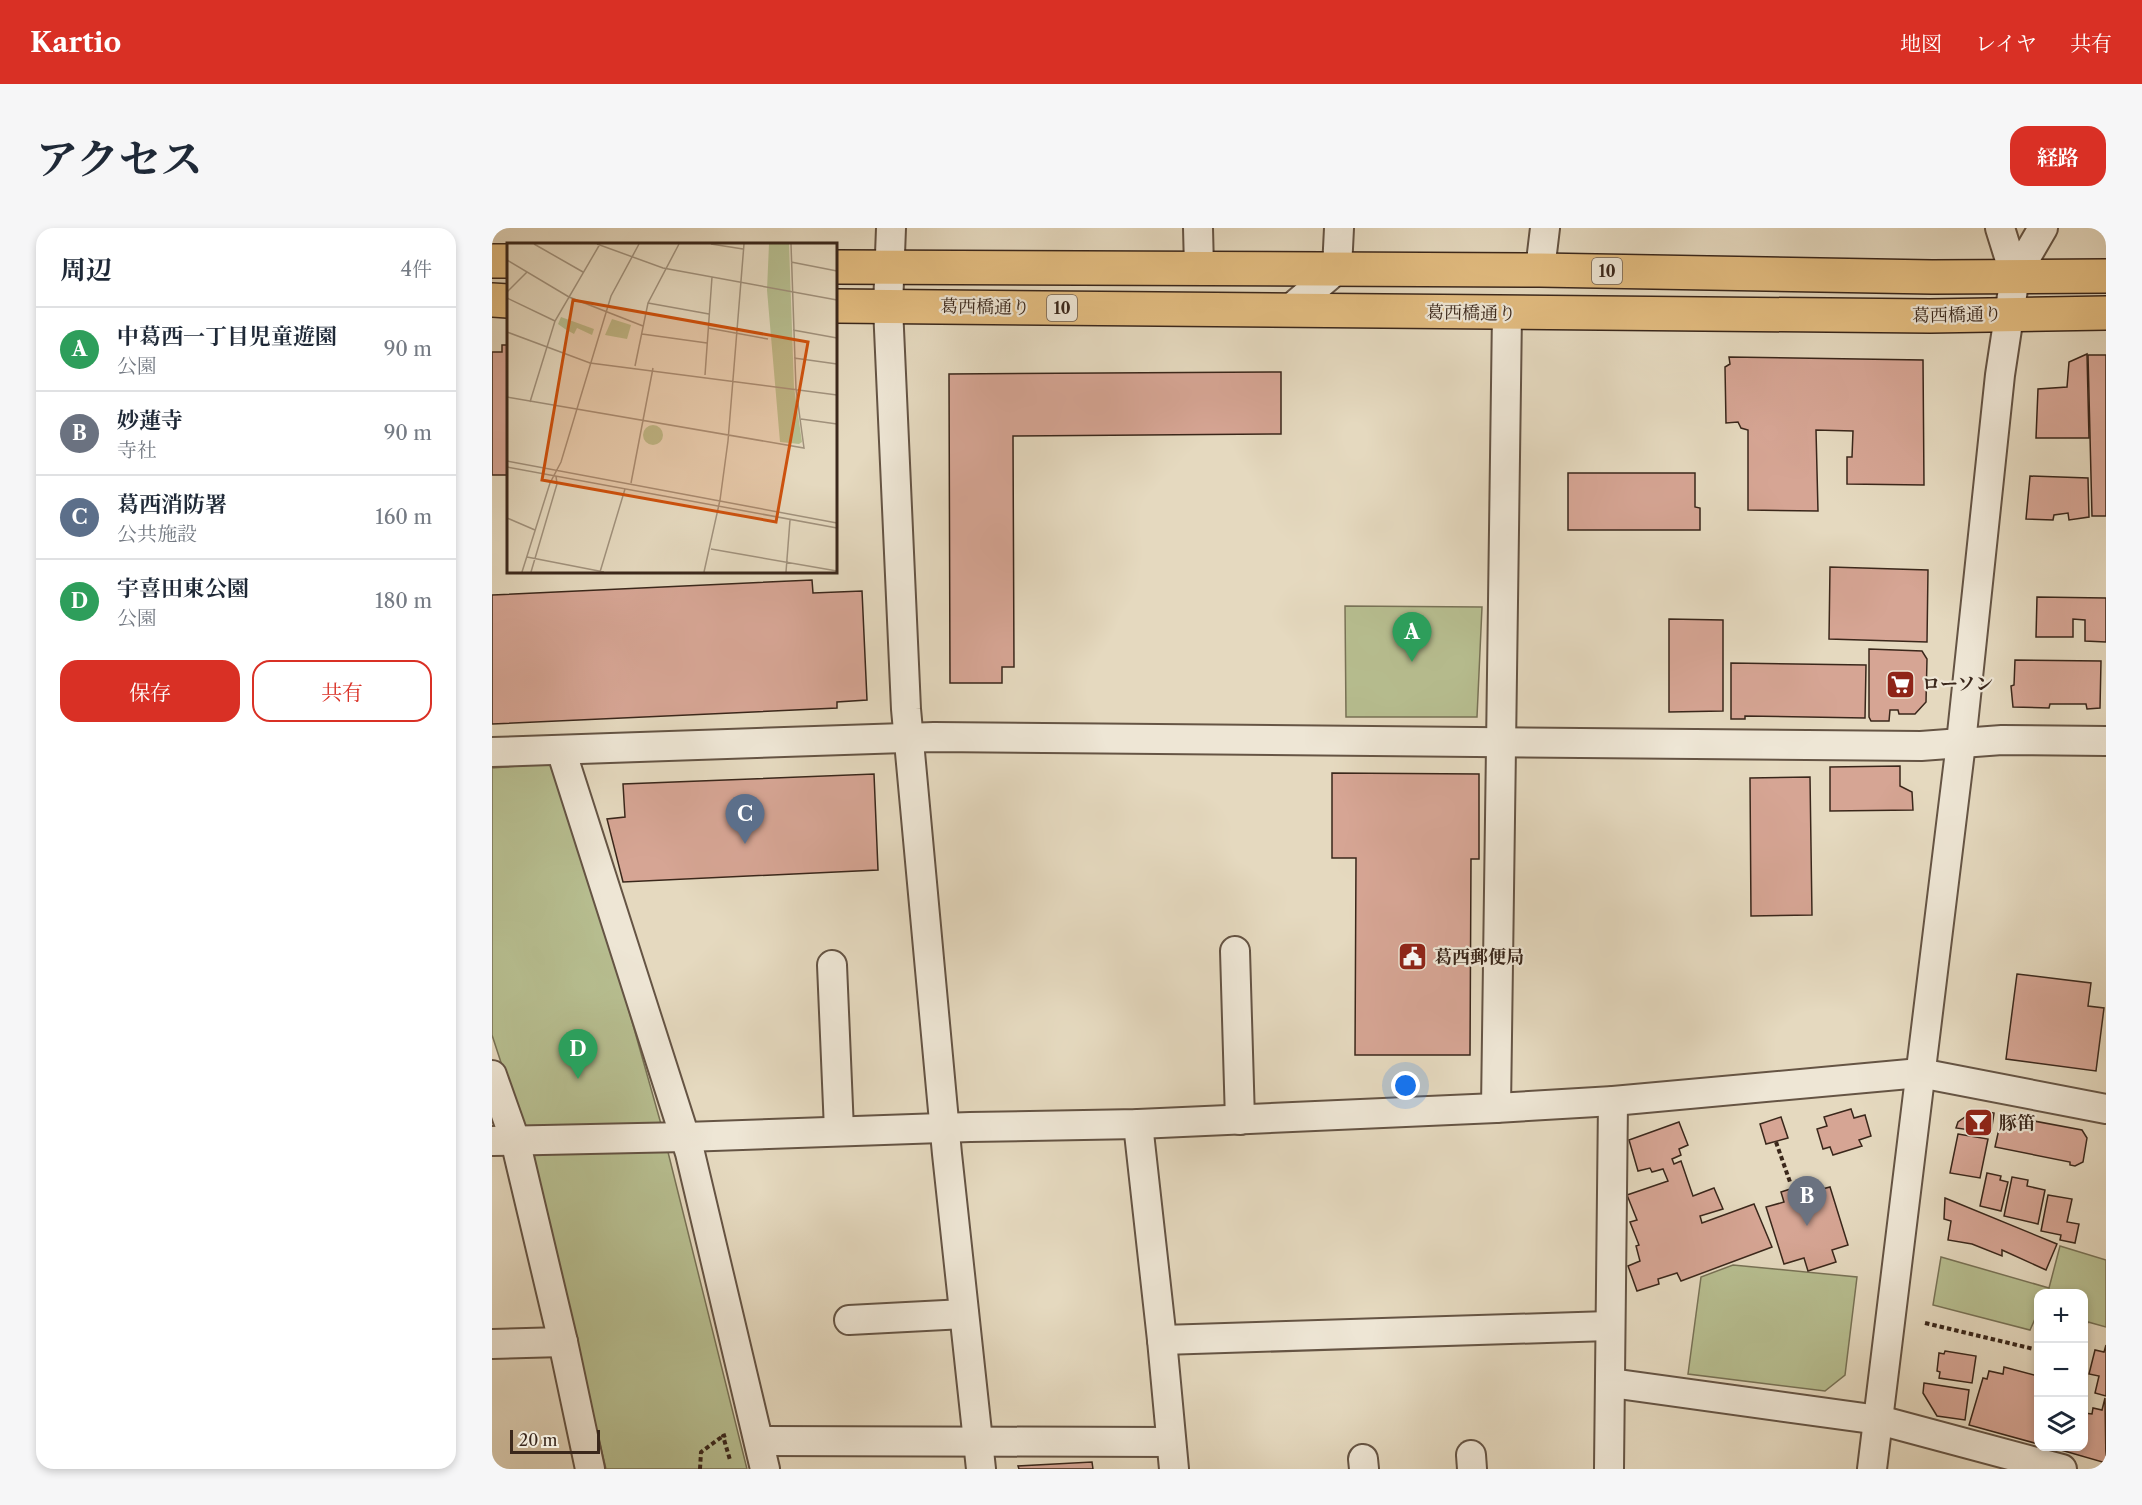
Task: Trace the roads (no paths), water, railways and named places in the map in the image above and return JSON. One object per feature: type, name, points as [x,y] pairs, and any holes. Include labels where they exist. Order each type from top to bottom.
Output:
[{"type":"main road","name":"10","points":[[837,267],[1540,270],[1908,276],[2106,276]]},
{"type":"main road","points":[[492,300],[507,301]]},
{"type":"main road","name":"葛西橋通り","points":[[837,306],[1918,316],[2106,314]]},
{"type":"street","points":[[891,228],[888,307],[908,738],[945,1128],[980,1455]]},
{"type":"street","points":[[1198,228],[1198,268]]},
{"type":"street","points":[[1288,311],[1337,269],[1339,228]]},
{"type":"street","points":[[1540,270],[1545,228]]},
{"type":"street","points":[[2000,228],[2015,276]]},
{"type":"street","points":[[1872,1469],[1961,743],[2000,375],[2015,276],[2043,228]]},
{"type":"street","points":[[1496,1108],[1507,313]]},
{"type":"street","points":[[492,752],[908,738],[1910,746],[2002,740],[2106,741]]},
{"type":"street","points":[[561,750],[685,1137],[765,1469]]},
{"type":"street","points":[[1234,951],[1239,1120]]},
{"type":"street","points":[[832,965],[839,1130]]},
{"type":"street","points":[[504,1140],[1138,1124],[1496,1108],[1613,1101],[1920,1073],[2106,1109]]},
{"type":"street","points":[[492,1075],[504,1140],[563,1342],[590,1469]]},
{"type":"street","points":[[1609,1469],[1613,1101]]},
{"type":"street","points":[[759,1441],[980,1455],[1172,1455],[1162,1340],[1138,1124]]},
{"type":"street","points":[[849,1320],[964,1314]]},
{"type":"street","points":[[1162,1340],[1610,1326]]},
{"type":"street","points":[[492,1344],[563,1342]]},
{"type":"street","points":[[1611,1383],[1879,1420],[2062,1469]]},
{"type":"place","name":"中葛西一丁目児童遊園","points":[[1412,662]]},
{"type":"place","name":"ローソン","points":[[1901,684]]},
{"type":"place","name":"葛西消防署","points":[[745,844]]},
{"type":"place","name":"葛西郵便局","points":[[1413,957]]},
{"type":"place","name":"宇喜田東公園","points":[[578,1079]]},
{"type":"place","name":"豚笛","points":[[1978,1123]]},
{"type":"place","name":"妙蓮寺","points":[[1807,1226]]}]
